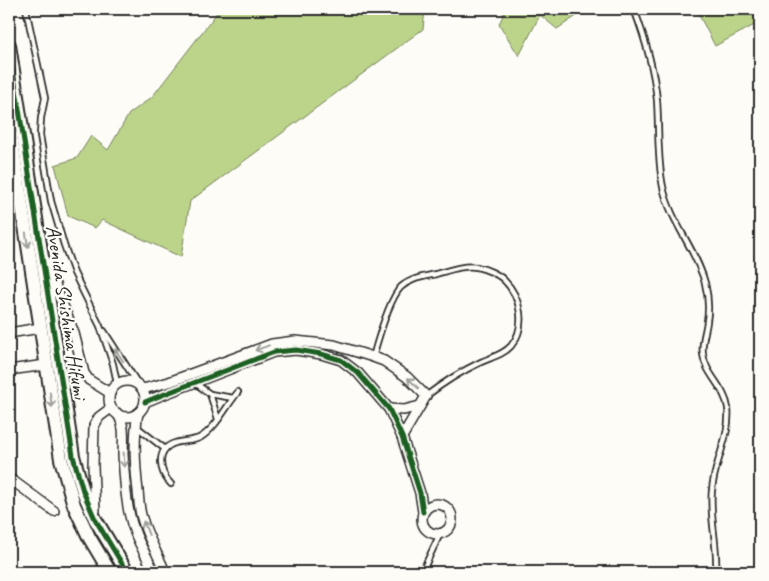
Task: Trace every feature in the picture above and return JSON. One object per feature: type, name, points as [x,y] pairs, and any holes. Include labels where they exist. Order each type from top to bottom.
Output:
[{"type":"street","name":"Avenida Shishima Hifumi","points":[[9,45],[40,240],[66,458],[95,519],[126,572]]},
{"type":"street","name":"Avenida Shishima Hifumi","points":[[9,122],[46,365],[74,505],[89,537],[110,572]]},
{"type":"street","points":[[40,240],[71,324],[84,373],[88,380],[110,393]]},
{"type":"street","points":[[9,333],[40,328]]},
{"type":"street","points":[[154,572],[137,540],[129,512],[123,453],[124,432],[121,419],[114,410],[109,398],[113,387],[117,383],[129,380],[141,386],[169,382],[272,344],[283,342],[295,341],[334,345],[384,361],[407,377],[426,396],[402,438]]},
{"type":"street","points":[[145,402],[274,352],[296,350],[321,354],[341,360],[358,373],[389,409],[402,438],[420,493],[423,512],[422,522],[426,530],[440,534],[449,529],[453,519],[449,509],[445,506],[440,504],[430,505],[423,512]]},
{"type":"street","points":[[9,370],[46,365]]},
{"type":"street","points":[[114,410],[122,416],[128,417],[138,413],[143,408],[146,397],[141,386]]},
{"type":"street","points":[[389,409],[404,410],[420,406]]},
{"type":"street","points":[[95,519],[92,466],[94,426],[99,417],[114,410]]},
{"type":"street","points":[[138,413],[135,449],[136,477],[142,518],[166,572]]},
{"type":"street","points":[[9,478],[54,511]]},
{"type":"street","points":[[420,493],[435,504]]},
{"type":"lane","points":[[26,9],[46,98],[41,118],[40,135],[51,201],[74,273],[100,326],[113,364],[117,383]]},
{"type":"lane","points":[[634,9],[655,82],[659,162],[666,201],[706,285],[708,311],[702,347],[703,357],[706,366],[723,392],[727,406],[726,430],[712,487],[711,505],[716,546],[716,572]]},
{"type":"lane","points":[[373,356],[391,304],[400,288],[407,282],[467,267],[477,267],[486,270],[504,280],[517,300],[520,310],[521,321],[517,337],[511,346],[504,353],[480,362],[426,396]]},
{"type":"lane","points":[[100,326],[141,386]]},
{"type":"lane","points":[[195,382],[210,394],[233,398]]},
{"type":"lane","points":[[171,484],[162,473],[161,458],[165,450],[174,443],[201,438],[238,392]]},
{"type":"lane","points":[[210,394],[218,419]]},
{"type":"lane","points":[[136,426],[165,450]]},
{"type":"lane","points":[[422,572],[440,534]]},
{"type":"green space","points":[[220,9],[425,9],[423,29],[190,201],[181,257],[102,220],[95,228],[68,216],[55,165],[77,158],[91,136],[108,150],[129,114],[152,97]]},
{"type":"green space","points":[[506,9],[587,9],[557,29],[540,15],[519,56],[499,24]]},
{"type":"green space","points":[[696,9],[760,9],[760,22],[715,46]]},
{"type":"cycle path","points":[[9,45],[73,456],[83,491],[95,519],[127,572]]},
{"type":"cycle path","points":[[145,402],[274,352],[296,350],[321,354],[341,360],[358,373],[389,409],[402,437],[420,493],[423,512]]}]
